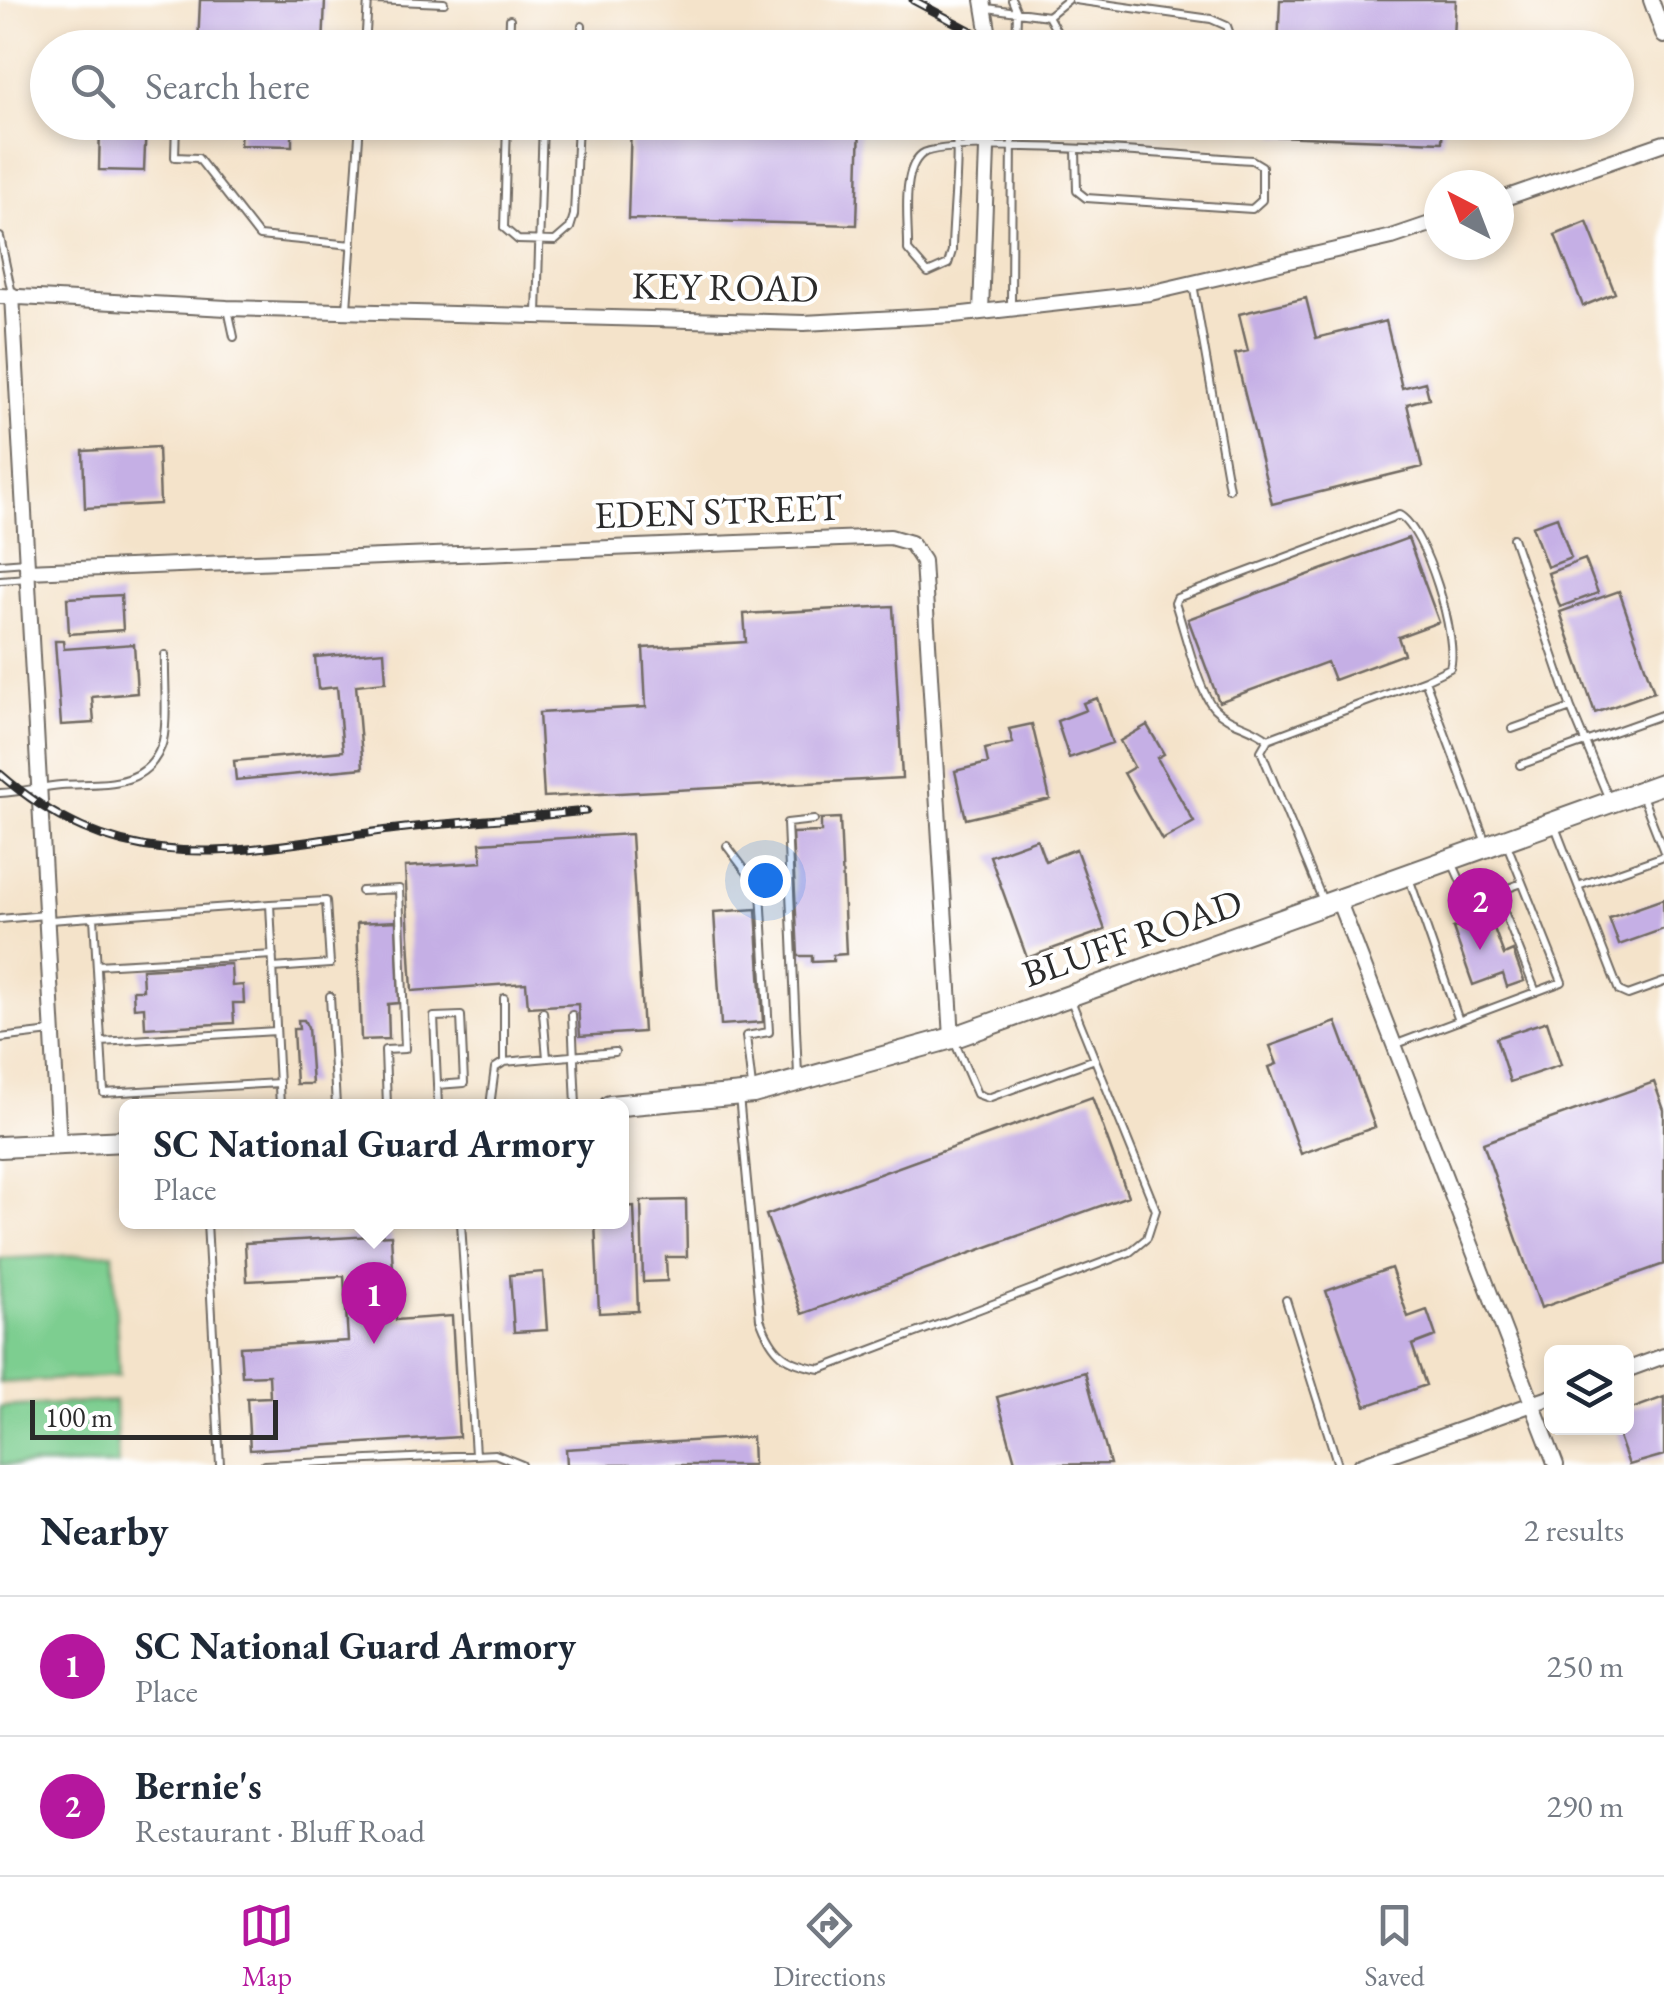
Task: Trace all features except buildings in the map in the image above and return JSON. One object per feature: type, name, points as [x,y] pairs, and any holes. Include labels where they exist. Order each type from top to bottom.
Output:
[{"type":"main road","name":"BLUFF ROAD","points":[[629,1104],[746,1094],[952,1038],[1664,783]]},
{"type":"main road","points":[[0,1147],[119,1141]]},
{"type":"street","points":[[1652,0],[1664,36]]},
{"type":"street","points":[[985,4],[989,30]]},
{"type":"street","points":[[981,311],[987,140]]},
{"type":"street","points":[[1514,195],[1664,143]]},
{"type":"street","name":"KEY ROAD","points":[[6,296],[227,308],[804,323],[981,311],[1150,293],[1392,238],[1424,226]]},
{"type":"street","points":[[6,296],[27,570],[58,1144]]},
{"type":"street","name":"EDEN STREET","points":[[27,570],[890,536],[911,544],[923,561],[952,1038]]},
{"type":"street","points":[[1332,905],[1394,1045],[1556,1465]]},
{"type":"street","points":[[1634,1367],[1664,1356]]},
{"type":"street","points":[[1361,1465],[1544,1399]]},
{"type":"lane","points":[[367,30],[371,0],[444,3]]},
{"type":"lane","points":[[1012,0],[1017,12],[1016,30]]},
{"type":"lane","points":[[985,4],[1048,16],[1071,0],[1211,20],[1228,30]]},
{"type":"lane","points":[[1048,16],[1056,30]]},
{"type":"lane","points":[[510,19],[510,30]]},
{"type":"lane","points":[[582,26],[582,30]]},
{"type":"lane","points":[[176,140],[176,157],[198,158],[260,236],[352,245]]},
{"type":"lane","points":[[347,311],[359,140]]},
{"type":"lane","points":[[506,140],[504,228],[518,240],[540,241],[562,238],[574,215],[577,140]]},
{"type":"lane","points":[[537,316],[543,140]]},
{"type":"lane","points":[[954,140],[954,148],[952,251],[948,264],[928,273],[908,250],[910,178],[913,164],[924,152],[954,148],[1011,148],[1076,150],[1252,160],[1262,166],[1262,200],[1252,209],[1086,198],[1077,191],[1076,150]]},
{"type":"lane","points":[[1010,308],[1011,140]]},
{"type":"lane","points":[[0,237],[6,296]]},
{"type":"lane","points":[[1192,283],[1229,489]]},
{"type":"lane","points":[[227,308],[234,337]]},
{"type":"lane","points":[[1268,739],[1252,726],[1231,721],[1211,706],[1175,604],[1178,598],[1399,515],[1417,532],[1452,638],[1450,668],[1268,739],[1261,751],[1332,905]]},
{"type":"lane","points":[[1513,538],[1571,708],[1610,802]]},
{"type":"lane","points":[[0,564],[27,570]]},
{"type":"lane","points":[[0,580],[27,570]]},
{"type":"lane","points":[[0,793],[40,791],[57,785],[104,786],[143,774],[162,746],[165,655]]},
{"type":"lane","points":[[1394,1045],[1562,982],[1522,884],[1497,844],[1424,680]]},
{"type":"lane","points":[[1512,730],[1571,708]]},
{"type":"lane","points":[[1520,765],[1664,714]]},
{"type":"lane","points":[[1580,885],[1664,854],[1641,791]]},
{"type":"lane","points":[[798,1082],[787,823],[814,820]]},
{"type":"lane","points":[[1554,823],[1618,991],[1628,995],[1664,982]]},
{"type":"lane","points":[[727,846],[761,891],[769,1032],[746,1036],[760,1319],[771,1350],[792,1364],[821,1369],[1130,1252],[1147,1238],[1156,1210],[1070,997]]},
{"type":"lane","points":[[1452,861],[1470,902],[1522,884]]},
{"type":"lane","points":[[1409,876],[1458,1021]]},
{"type":"lane","points":[[362,892],[398,889],[404,1049],[386,1050],[387,1099]]},
{"type":"lane","points":[[1496,894],[1536,992]]},
{"type":"lane","points":[[0,920],[326,900],[330,964],[273,968]]},
{"type":"lane","points":[[270,904],[279,1099]]},
{"type":"lane","points":[[94,917],[104,1092],[278,1083]]},
{"type":"lane","points":[[97,965],[273,955]]},
{"type":"lane","points":[[330,996],[336,1099]]},
{"type":"lane","points":[[504,998],[504,1062]]},
{"type":"lane","points":[[543,1012],[546,1058]]},
{"type":"lane","points":[[572,1015],[576,1099]]},
{"type":"lane","points":[[437,1085],[464,1083],[461,1016],[434,1017],[437,1085],[438,1099]]},
{"type":"lane","points":[[102,1042],[276,1031]]},
{"type":"lane","points":[[0,1038],[52,1032]]},
{"type":"lane","points":[[952,1038],[977,1094],[988,1098],[1095,1059]]},
{"type":"lane","points":[[491,1099],[495,1068],[504,1062],[615,1052]]},
{"type":"lane","points":[[207,1229],[220,1465]]},
{"type":"lane","points":[[461,1229],[475,1455]]},
{"type":"lane","points":[[1286,1300],[1338,1465]]},
{"type":"lane","points":[[264,1465],[496,1454],[522,1465]]},
{"type":"green space","points":[[113,1253],[119,1376],[0,1383],[0,1259]]},
{"type":"green space","points":[[115,1401],[118,1465],[0,1465],[0,1407]]},
{"type":"railway","points":[[913,0],[969,30]]},
{"type":"railway","points":[[0,774],[47,809],[93,832],[139,845],[186,851],[234,850],[413,827],[586,811]]},
{"type":"place","name":"Bernie's","points":[[1480,950]]},
{"type":"place","name":"SC National Guard Armory","points":[[374,1344]]}]
